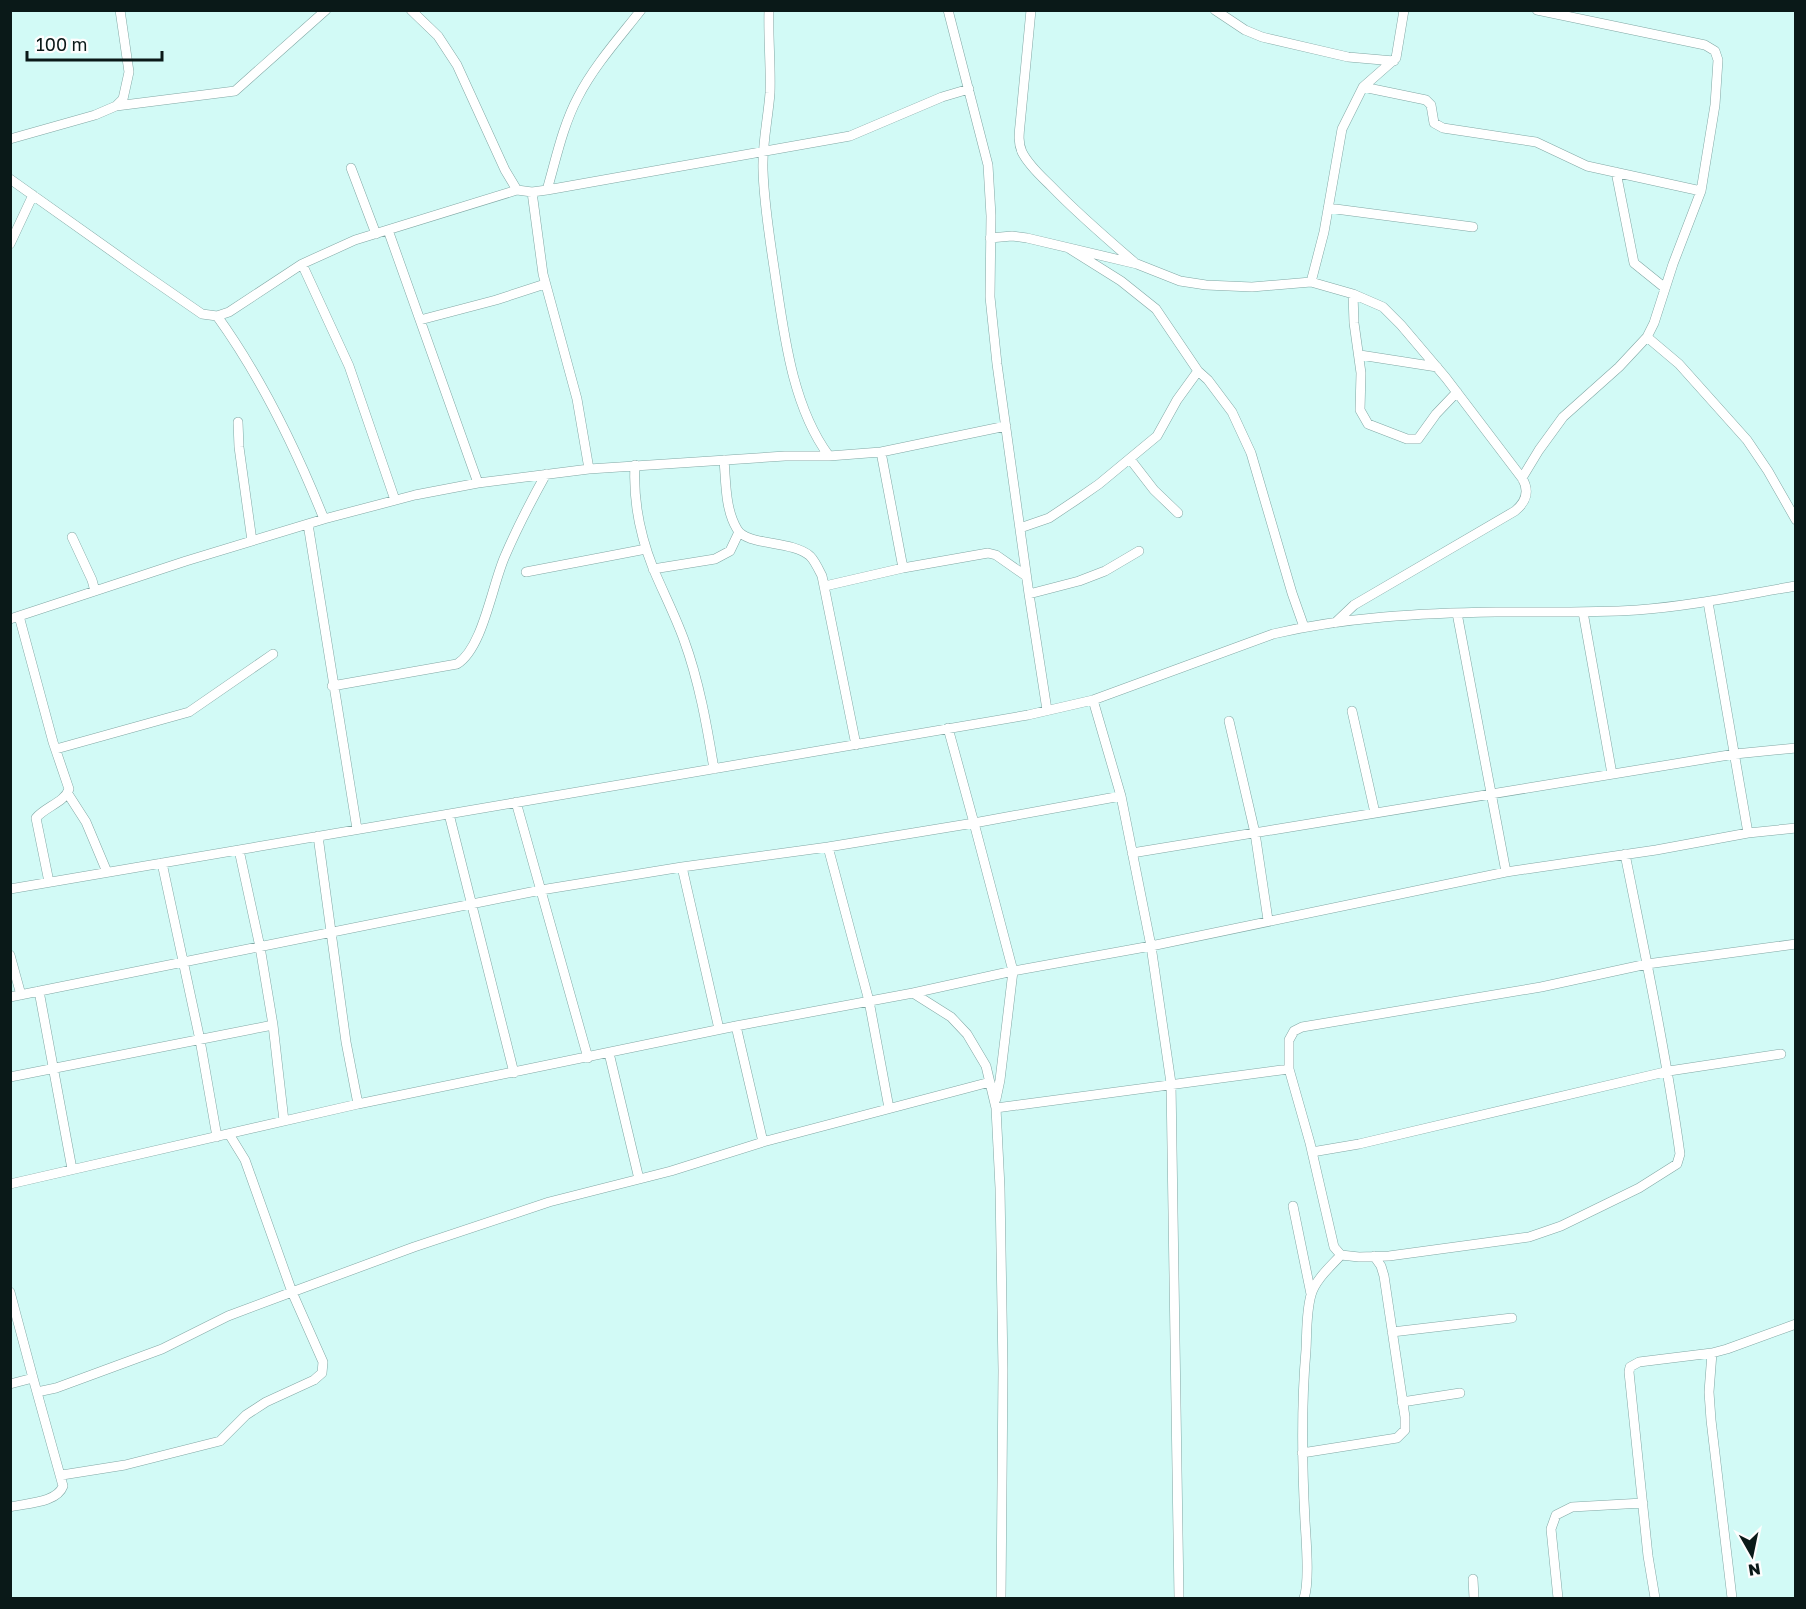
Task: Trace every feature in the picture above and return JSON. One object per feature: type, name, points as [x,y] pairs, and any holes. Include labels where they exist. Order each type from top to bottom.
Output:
[{"type":"street","points":[[116,106],[123,99],[129,72],[120,10]]},
{"type":"street","points":[[10,139],[96,115],[116,106],[235,91],[326,10]]},
{"type":"street","points":[[547,190],[569,116],[577,98],[589,78],[641,10]]},
{"type":"street","points":[[769,10],[770,77],[763,152],[766,201],[786,342],[804,408],[814,434],[829,456]]},
{"type":"street","points":[[948,10],[988,165],[991,216],[990,297],[1026,576],[1047,710]]},
{"type":"street","points":[[1031,10],[1019,140],[1022,152],[1031,166],[1075,211],[1137,264]]},
{"type":"street","points":[[1215,10],[1245,30],[1262,37],[1348,57],[1394,61]]},
{"type":"street","points":[[1311,282],[1328,208],[1342,129],[1363,87],[1394,61],[1404,10]]},
{"type":"street","points":[[1522,478],[1563,417],[1592,393],[1647,337],[1701,191],[1715,105],[1718,60],[1715,51],[1705,45],[1538,10]]},
{"type":"street","points":[[416,12],[438,36],[457,65],[505,170],[517,190]]},
{"type":"street","points":[[1363,87],[1426,100],[1431,105],[1434,123],[1443,128],[1536,142],[1577,162],[1701,191]]},
{"type":"street","points":[[10,179],[15,186],[33,195],[189,306],[202,314],[217,316],[229,312],[302,264],[326,252],[517,190],[532,192],[547,190],[850,136],[942,97],[969,89]]},
{"type":"street","points":[[351,168],[376,234]]},
{"type":"street","points":[[1616,172],[1634,263],[1665,288]]},
{"type":"street","points":[[532,192],[545,284],[577,399],[589,469]]},
{"type":"street","points":[[10,244],[33,195]]},
{"type":"street","points":[[1328,208],[1473,227]]},
{"type":"street","points":[[388,230],[478,483]]},
{"type":"street","points":[[990,238],[1019,237],[1137,264],[1180,281],[1206,285],[1251,287],[1311,282],[1353,294],[1383,307],[1401,325],[1457,392],[1522,478],[1526,487],[1526,499],[1523,505],[1515,511],[1354,605],[1335,623]]},
{"type":"street","points":[[1070,249],[1121,281],[1156,309],[1198,371],[1224,400],[1241,428],[1251,453],[1304,627]]},
{"type":"street","points":[[302,264],[349,366],[395,500]]},
{"type":"street","points":[[420,320],[496,300],[545,284]]},
{"type":"street","points":[[1353,294],[1354,323],[1360,356],[1360,410],[1368,424],[1407,439],[1420,438],[1436,414],[1457,392]]},
{"type":"street","points":[[217,316],[270,404],[310,483],[324,519]]},
{"type":"street","points":[[1647,337],[1679,364],[1747,440],[1796,520]]},
{"type":"street","points":[[1360,356],[1437,367]]},
{"type":"street","points":[[1020,528],[1049,518],[1099,484],[1161,432],[1177,400],[1198,371]]},
{"type":"street","points":[[238,422],[239,447],[252,541]]},
{"type":"street","points":[[107,872],[86,822],[68,794],[68,782],[15,618],[324,519],[395,500],[478,483],[635,465],[881,452],[1006,426]]},
{"type":"street","points":[[881,452],[903,568]]},
{"type":"street","points":[[1130,459],[1154,490],[1178,513]]},
{"type":"street","points":[[724,460],[728,502],[739,532],[747,537],[787,545],[811,556],[822,576],[856,745]]},
{"type":"street","points":[[635,465],[636,503],[646,549],[685,641],[700,697],[714,769]]},
{"type":"street","points":[[332,686],[457,664],[464,660],[469,654],[482,623],[504,559],[546,474]]},
{"type":"street","points":[[308,524],[332,686],[357,829]]},
{"type":"street","points":[[653,569],[715,559],[730,551],[739,532]]},
{"type":"street","points":[[72,537],[95,591]]},
{"type":"street","points":[[526,572],[646,549]]},
{"type":"street","points":[[1029,594],[1079,581],[1105,571],[1139,551]]},
{"type":"street","points":[[825,586],[903,568],[993,554],[1026,576]]},
{"type":"street","points":[[10,889],[856,745],[1047,710],[1093,700],[1262,638],[1304,627],[1385,617],[1457,613],[1637,610],[1708,602],[1796,586]]},
{"type":"street","points":[[1708,602],[1748,833]]},
{"type":"street","points":[[1583,612],[1612,774]]},
{"type":"street","points":[[1457,613],[1506,872]]},
{"type":"street","points":[[56,749],[189,712],[273,654]]},
{"type":"street","points":[[1093,700],[1121,796],[1151,946],[1171,1083],[1179,1599]]},
{"type":"street","points":[[1352,711],[1375,813]]},
{"type":"street","points":[[1228,721],[1255,832],[1268,920]]},
{"type":"street","points":[[948,728],[1013,971],[995,1105]]},
{"type":"street","points":[[1132,854],[1735,754],[1796,748]]},
{"type":"street","points":[[49,882],[36,818],[68,794]]},
{"type":"street","points":[[10,997],[541,890],[682,867],[828,847],[1121,796]]},
{"type":"street","points":[[516,802],[588,1058]]},
{"type":"street","points":[[448,814],[514,1073]]},
{"type":"street","points":[[10,1184],[358,1104],[719,1029],[1151,946],[1506,872],[1748,833],[1796,828]]},
{"type":"street","points":[[318,836],[346,1042],[358,1104]]},
{"type":"street","points":[[828,847],[869,1001],[889,1108]]},
{"type":"street","points":[[239,850],[260,947],[273,1025],[284,1121]]},
{"type":"street","points":[[1625,854],[1647,964],[1669,1071],[1680,1161],[1639,1188],[1543,1233],[1451,1248],[1374,1256],[1341,1255],[1334,1247],[1312,1152],[1289,1069],[1289,1040],[1294,1030],[1541,987],[1647,964],[1796,944]]},
{"type":"street","points":[[162,863],[200,1040],[216,1137]]},
{"type":"street","points":[[682,867],[719,1029]]},
{"type":"street","points":[[10,955],[21,994]]},
{"type":"street","points":[[39,991],[72,1169]]},
{"type":"street","points":[[913,993],[951,1017],[968,1034],[986,1066],[995,1105],[1000,1188],[1003,1370],[1001,1599]]},
{"type":"street","points":[[10,1077],[273,1025]]},
{"type":"street","points":[[736,1026],[763,1142]]},
{"type":"street","points":[[609,1053],[639,1179]]},
{"type":"street","points":[[1312,1152],[1371,1141],[1669,1071],[1781,1054]]},
{"type":"street","points":[[995,1105],[1289,1069]]},
{"type":"street","points":[[37,1392],[56,1388],[162,1349],[228,1316],[414,1246],[538,1206],[763,1142],[990,1082]]},
{"type":"street","points":[[62,1475],[125,1465],[220,1441],[246,1415],[266,1402],[314,1380],[322,1372],[323,1362],[292,1292],[245,1160],[229,1134]]},
{"type":"street","points":[[1293,1206],[1311,1294],[1303,1387],[1302,1453],[1306,1538],[1304,1599]]},
{"type":"street","points":[[1311,1294],[1320,1279],[1341,1255]]},
{"type":"street","points":[[1302,1453],[1401,1436],[1406,1425],[1384,1276],[1374,1256]]},
{"type":"street","points":[[10,1292],[62,1475],[63,1486],[61,1493],[54,1497],[10,1507]]},
{"type":"street","points":[[1392,1332],[1512,1318]]},
{"type":"street","points":[[1655,1599],[1628,1378],[1630,1367],[1639,1362],[1712,1353],[1796,1324]]},
{"type":"street","points":[[1712,1353],[1709,1392],[1711,1420],[1732,1599]]},
{"type":"street","points":[[10,1384],[33,1378]]},
{"type":"street","points":[[1402,1402],[1460,1393]]},
{"type":"street","points":[[1558,1599],[1551,1529],[1556,1515],[1572,1508],[1643,1503]]},
{"type":"street","points":[[1473,1579],[1474,1599]]}]
